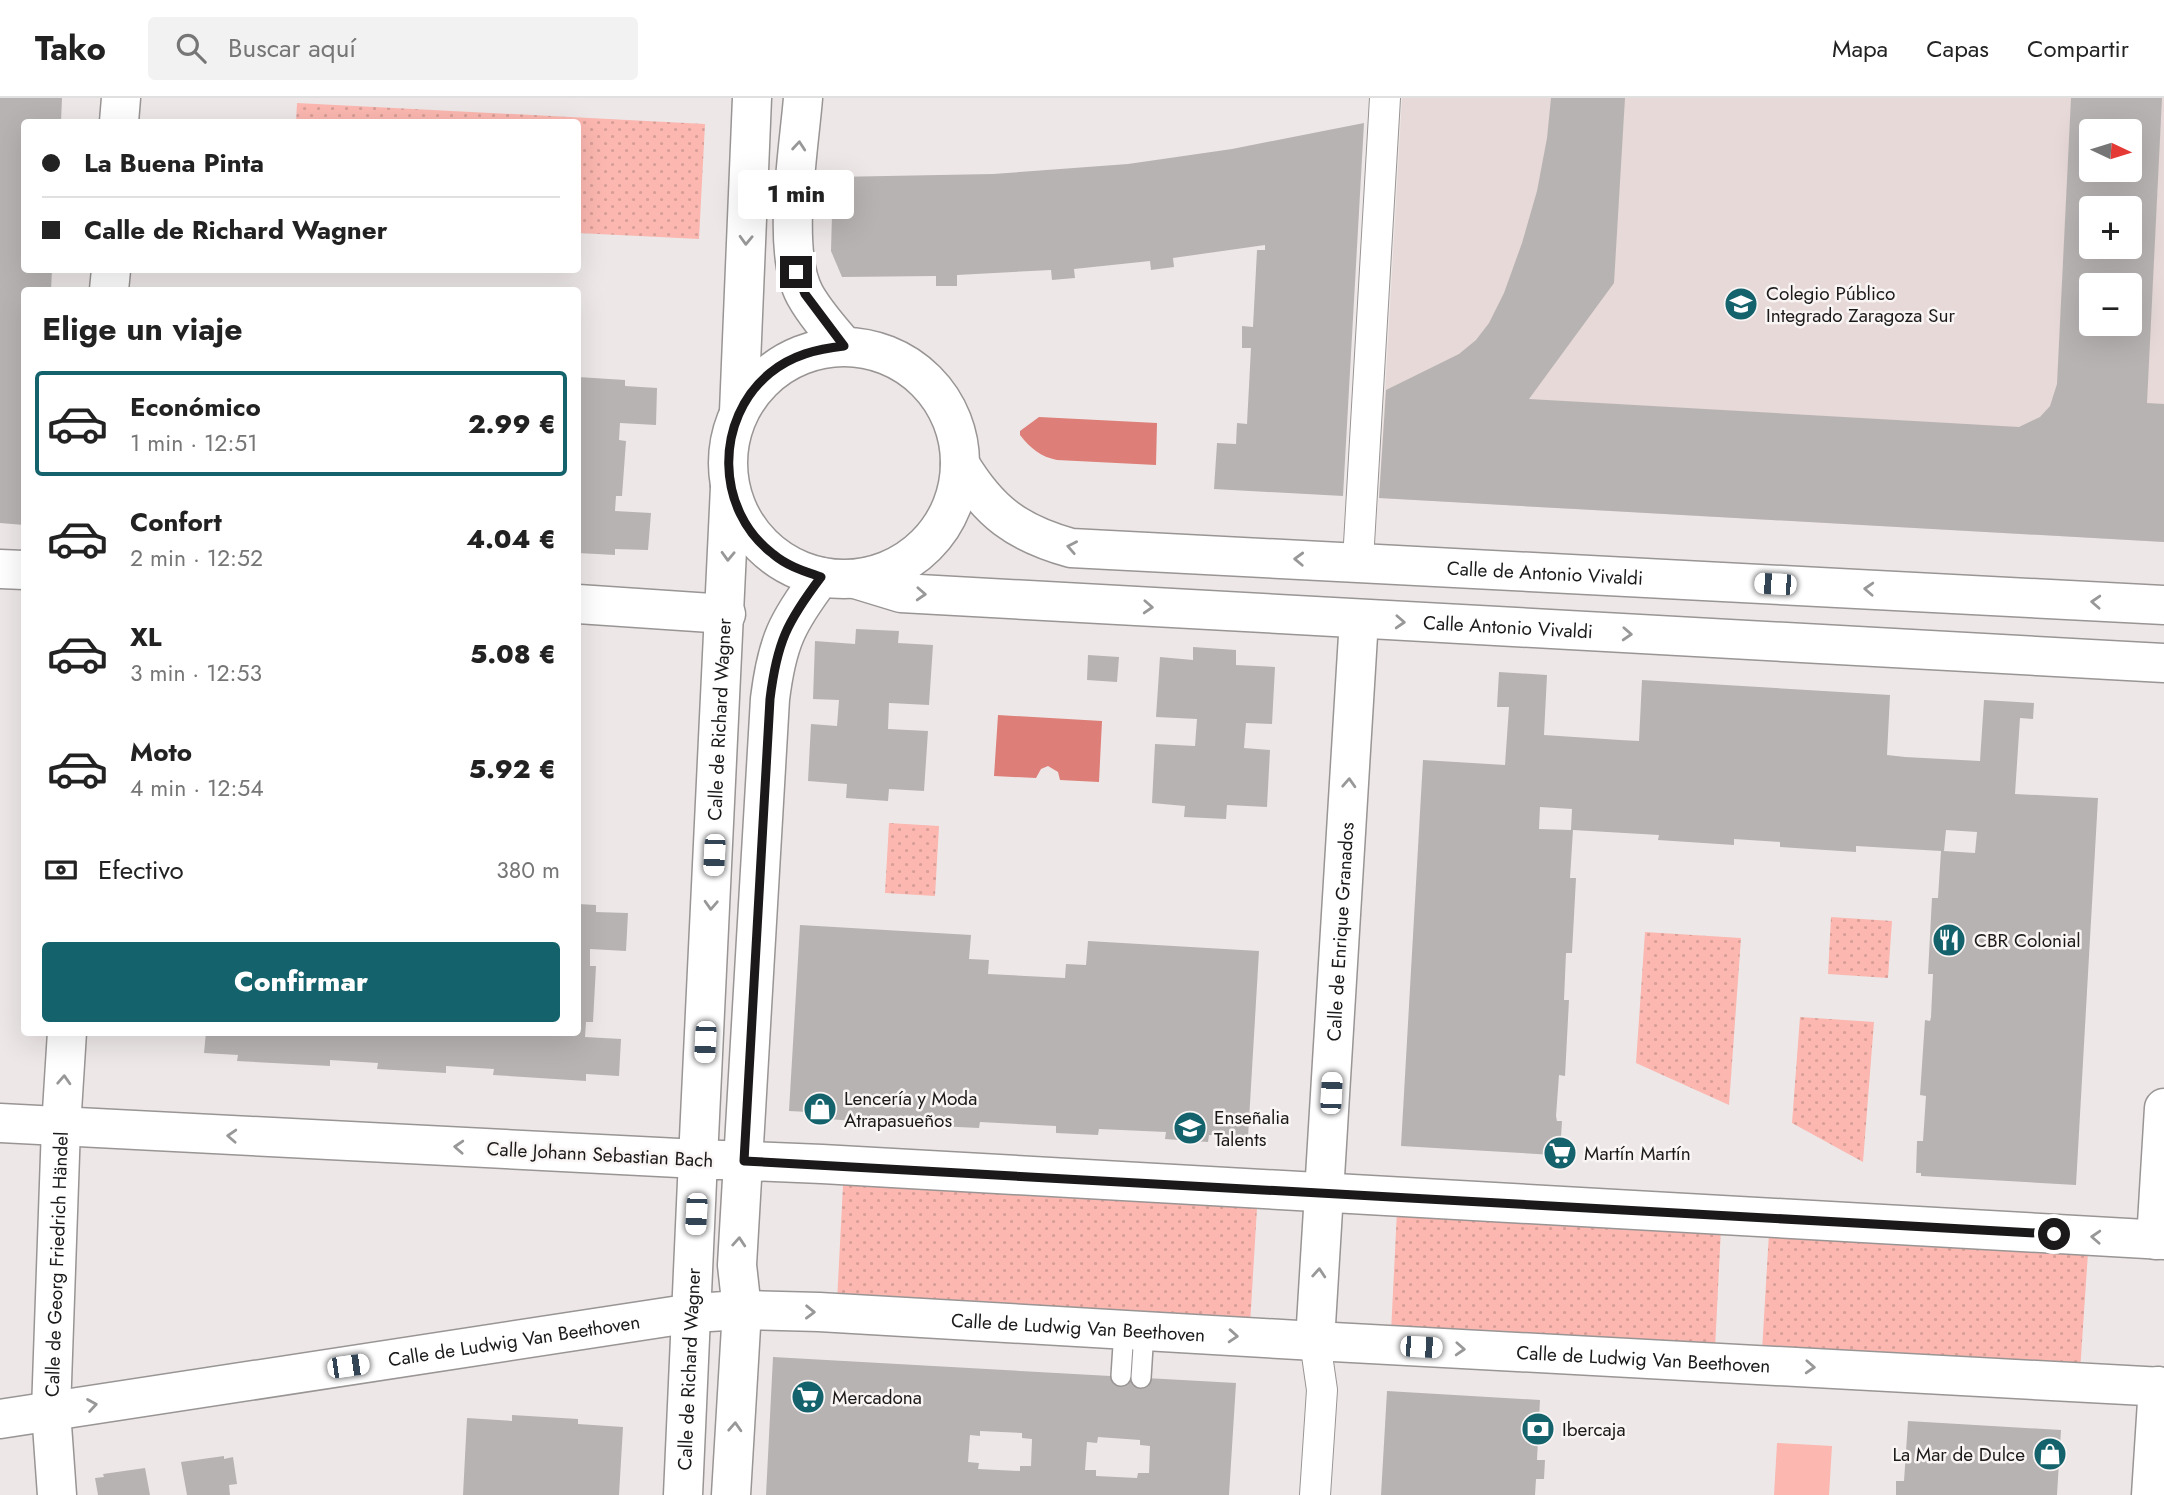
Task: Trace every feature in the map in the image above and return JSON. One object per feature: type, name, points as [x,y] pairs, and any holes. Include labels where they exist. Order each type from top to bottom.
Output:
[{"type":"street","points":[[119,119],[121,98]]},
{"type":"street","points":[[739,412],[751,98]]},
{"type":"street","points":[[803,98],[793,244],[796,272],[805,294],[844,346]]},
{"type":"street","points":[[1358,561],[1385,98]]},
{"type":"street","points":[[844,346],[873,350],[901,361],[926,380],[945,404],[956,433],[960,464],[956,492],[946,518],[930,541],[908,560],[882,572],[838,578],[796,568],[773,554],[754,536],[739,513],[730,487],[728,462],[730,437],[739,412],[753,390],[771,372],[792,358],[816,349],[844,346]]},
{"type":"street","name":"Calle de Antonio Vivaldi","points":[[960,464],[976,490],[998,514],[1031,535],[1071,548],[1358,561],[2164,606]]},
{"type":"street","name":"Calle de Richard Wagner","points":[[683,1495],[730,487]]},
{"type":"street","points":[[0,569],[21,570]]},
{"type":"street","points":[[731,1495],[742,1310],[737,1265],[773,675],[785,629],[838,578]]},
{"type":"street","name":"Calle Antonio Vivaldi","points":[[838,578],[901,593],[2164,663]]},
{"type":"street","points":[[581,604],[726,614]]},
{"type":"street","name":"Calle de Enrique Granados","points":[[1315,1495],[1322,1390],[1315,1341],[1359,620]]},
{"type":"street","name":"Calle de Georg Friedrich Händel","points":[[57,1495],[51,1411],[67,1036]]},
{"type":"street","points":[[2160,1240],[2164,1108]]},
{"type":"street","name":"Calle Johann Sebastian Bach","points":[[0,1124],[744,1161],[2160,1240]]},
{"type":"street","name":"Calle de Ludwig Van Beethoven","points":[[0,1419],[692,1312],[742,1310],[819,1312],[2161,1387]]},
{"type":"street","points":[[2151,1495],[2161,1387]]},
{"type":"lane","points":[[1131,1377],[1134,1330]]},
{"type":"shaded area","name":"Colegio Público Integrado Zaragoza Sur","points":[[1402,98],[2164,98],[2164,542],[1379,498]]},
{"type":"shaded area","points":[[297,103],[705,124],[699,239],[581,233],[581,119],[296,119]]},
{"type":"shaded area","points":[[1039,417],[1157,423],[1156,465],[1057,460],[1046,457],[1032,448],[1020,435],[1020,431]]},
{"type":"shaded area","points":[[998,715],[1102,721],[1099,782],[1060,780],[1058,772],[1048,766],[1041,769],[1036,778],[994,776]]},
{"type":"shaded area","points":[[889,823],[939,826],[935,896],[885,893]]},
{"type":"shaded area","points":[[1831,917],[1892,921],[1888,978],[1828,974]]},
{"type":"shaded area","points":[[1645,932],[1741,938],[1729,1105],[1636,1063]]},
{"type":"shaded area","points":[[1800,1017],[1874,1022],[1863,1162],[1792,1123]]},
{"type":"shaded area","points":[[843,1185],[1257,1208],[1250,1325],[837,1302]]},
{"type":"shaded area","points":[[1397,1211],[1721,1228],[1715,1349],[1391,1332]]},
{"type":"shaded area","points":[[1769,1233],[2088,1253],[2080,1371],[1762,1351]]},
{"type":"shaded area","points":[[1777,1443],[1832,1446],[1829,1495],[1774,1495]]},
{"type":"building","points":[[0,98],[62,98],[61,119],[21,119],[21,273],[52,273],[51,287],[21,287],[21,525],[0,523]]},
{"type":"building","points":[[1551,98],[1625,98],[1614,283],[1529,399],[2019,427],[2040,417],[2050,406],[2057,384],[2071,98],[2162,98],[2147,403],[2164,404],[2164,542],[1379,498],[1386,390],[1459,354],[1476,340],[1489,323],[1504,293],[1537,191]]},
{"type":"building","points":[[1364,123],[1343,496],[1214,489],[1217,443],[1236,444],[1237,423],[1247,424],[1251,348],[1242,348],[1242,326],[1253,327],[1257,250],[1265,250],[1265,245],[1173,258],[1174,267],[1151,270],[1150,261],[1074,269],[1075,278],[1052,280],[1051,270],[957,275],[957,286],[936,286],[936,276],[842,277],[831,251],[833,177],[993,174],[1128,164],[1232,149]]},
{"type":"building","points":[[581,377],[625,380],[625,386],[657,388],[656,425],[620,423],[619,440],[626,441],[622,496],[616,496],[615,511],[651,513],[648,550],[615,549],[615,555],[581,553]]},
{"type":"building","points":[[856,629],[899,631],[898,643],[933,645],[929,705],[889,703],[888,729],[928,731],[924,791],[889,789],[888,801],[846,798],[847,784],[808,781],[811,724],[837,726],[839,700],[813,699],[815,641],[855,644]]},
{"type":"building","points":[[1193,647],[1236,650],[1236,665],[1275,667],[1272,724],[1246,723],[1244,748],[1270,750],[1267,807],[1227,805],[1226,819],[1184,817],[1185,806],[1152,803],[1155,744],[1195,746],[1197,719],[1156,717],[1160,657],[1193,660]]},
{"type":"building","points":[[1088,655],[1119,657],[1117,682],[1087,680]]},
{"type":"building","points":[[1499,672],[1547,675],[1544,735],[1639,741],[1642,680],[1890,695],[1887,755],[1980,761],[1984,700],[2034,703],[2033,719],[2020,718],[2015,794],[2098,798],[2076,1185],[1921,1176],[1921,1173],[1916,1173],[1917,1141],[1923,1141],[1926,1096],[1920,1095],[1925,1020],[1930,1021],[1931,1017],[1933,974],[1928,974],[1932,898],[1938,898],[1941,851],[1856,846],[1856,852],[1780,847],[1780,842],[1734,839],[1734,845],[1658,840],[1659,835],[1573,830],[1570,878],[1576,878],[1572,953],[1566,953],[1564,1000],[1569,1000],[1565,1076],[1559,1075],[1556,1116],[1557,1121],[1562,1121],[1560,1153],[1554,1152],[1554,1155],[1401,1146],[1423,760],[1505,765],[1509,707],[1497,707]],"holes":[[[1540,807],[1572,809],[1571,830],[1539,829]],[[1946,830],[1977,832],[1975,853],[1944,851]]]},
{"type":"building","points":[[581,904],[596,905],[596,912],[628,913],[626,951],[590,949],[590,966],[596,966],[593,1022],[586,1022],[585,1037],[621,1039],[619,1076],[586,1074],[586,1081],[493,1075],[494,1069],[446,1066],[446,1073],[377,1069],[378,1063],[330,1060],[330,1066],[237,1061],[238,1055],[204,1053],[206,1036],[581,1036]]},
{"type":"building","points":[[800,925],[971,935],[969,959],[989,960],[988,974],[1065,978],[1066,964],[1086,965],[1088,941],[1259,951],[1248,1137],[1209,1135],[1208,1142],[1165,1139],[1166,1132],[1099,1129],[1098,1135],[1056,1133],[1056,1126],[980,1122],[979,1128],[937,1126],[937,1119],[870,1115],[870,1122],[827,1119],[827,1113],[789,1111]]},
{"type":"building","points":[[773,1357],[1236,1383],[1229,1495],[766,1495]],"holes":[[[980,1431],[1022,1433],[1022,1438],[1032,1439],[1031,1466],[1020,1466],[1020,1471],[978,1469],[979,1463],[968,1462],[970,1435],[980,1436]],[[1098,1437],[1140,1440],[1140,1445],[1150,1446],[1149,1473],[1138,1473],[1137,1478],[1096,1476],[1096,1470],[1085,1470],[1087,1442],[1097,1443]]]},
{"type":"building","points":[[1387,1391],[1540,1400],[1537,1460],[1545,1460],[1544,1479],[1536,1479],[1535,1495],[1381,1495]]},
{"type":"building","points":[[512,1415],[578,1419],[578,1424],[623,1427],[619,1495],[463,1495],[467,1418],[512,1421]]},
{"type":"building","points":[[1908,1421],[2061,1430],[2057,1495],[1896,1495],[1896,1481],[1904,1481]]},
{"type":"building","points":[[224,1456],[224,1459],[233,1457],[237,1484],[229,1485],[230,1495],[187,1495],[181,1462]]},
{"type":"building","points":[[145,1468],[150,1495],[98,1495],[95,1478],[104,1477],[103,1474]]},
{"type":"place","name":"Colegio Público Integrado Zaragoza Sur","points":[[1741,304]]},
{"type":"place","name":"CBR Colonial","points":[[1949,940]]},
{"type":"place","name":"Lencería y Moda Atrapasueños","points":[[820,1109]]},
{"type":"place","name":"Enseñalia Talents","points":[[1190,1128]]},
{"type":"place","name":"Martín Martín","points":[[1560,1153]]},
{"type":"place","name":"Mercadona","points":[[808,1397]]},
{"type":"place","name":"Ibercaja","points":[[1538,1429]]},
{"type":"place","name":"La Mar de Dulce","points":[[2050,1454]]},
{"type":"route","points":[[796,272],[805,294],[844,346],[816,349],[792,358],[771,372],[753,390],[739,412],[730,437],[728,462],[730,487],[739,513],[754,536],[773,554],[796,568],[821,577],[785,629],[774,663],[744,1161],[2054,1234]]}]
